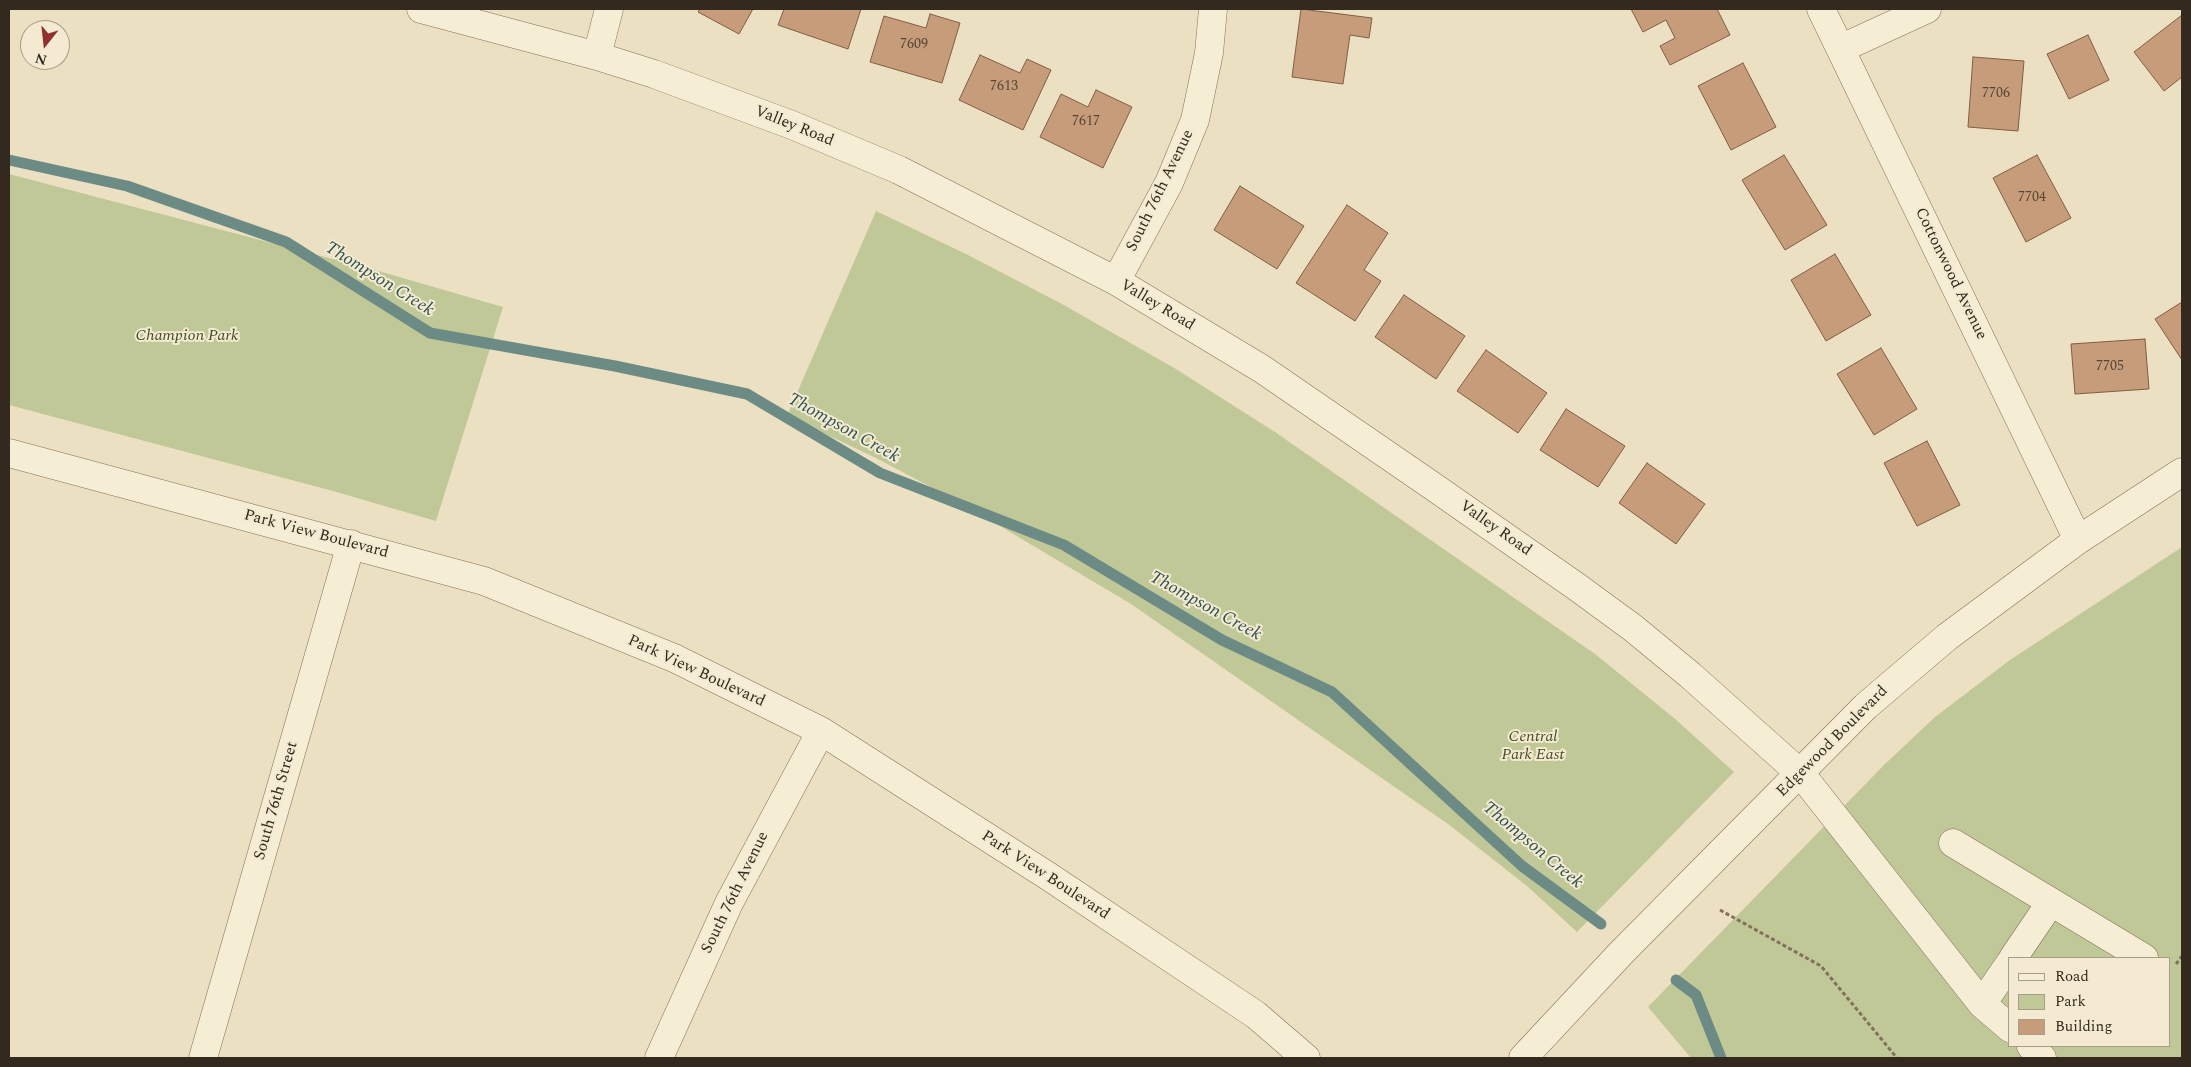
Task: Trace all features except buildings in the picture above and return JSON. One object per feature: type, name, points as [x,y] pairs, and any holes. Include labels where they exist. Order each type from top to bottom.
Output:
[{"type":"street","name":"Valley Road","points":[[421,9],[597,56],[720,98],[899,170],[1116,281],[1262,369],[1434,486],[1577,587],[1633,628],[1690,675],[1801,774],[1982,1004],[2008,1026]]},
{"type":"street","points":[[597,56],[609,9]]},
{"type":"street","name":"South 76th Avenue","points":[[1116,281],[1169,183],[1195,120],[1210,53],[1213,9]]},
{"type":"street","name":"Cottonwood Avenue","points":[[1821,9],[1842,48],[2078,540]]},
{"type":"street","points":[[1842,48],[1927,9]]},
{"type":"street","name":"Park View Boulevard","points":[[9,452],[484,581],[674,658],[820,731],[1048,876],[1224,994],[1256,1016],[1306,1058]]},
{"type":"street","name":"Edgewood Boulevard","points":[[1523,1058],[1622,952],[1801,774],[1866,706],[1947,637],[2078,540],[2182,472]]},
{"type":"street","name":"South 76th Street","points":[[203,1058],[350,544]]},
{"type":"street","name":"South 76th Avenue","points":[[659,1058],[728,902],[820,731]]},
{"type":"street","points":[[1953,843],[2142,957]]},
{"type":"street","points":[[2014,957],[2051,902]]},
{"type":"street","points":[[1982,1004],[2008,966]]},
{"type":"street","points":[[2032,1047],[2042,1058]]},
{"type":"path","points":[[1720,910],[1821,966],[1897,1058]]},
{"type":"green space","name":"Champion Park","points":[[9,174],[382,272],[503,307],[436,521],[333,491],[9,405]]},
{"type":"green space","name":"Central Park East","points":[[876,211],[968,255],[1062,304],[1176,369],[1275,432],[1595,654],[1674,718],[1734,772],[1577,932],[1527,886],[1448,824],[1131,604],[963,504],[876,458],[787,416]]},
{"type":"green space","points":[[2182,547],[2182,1058],[1691,1058],[1648,1007],[1884,765],[1935,717],[2010,660]]},
{"type":"waterway","name":"Thompson Creek","points":[[9,160],[127,186],[286,242],[430,333],[615,366],[747,394],[880,473],[1064,545],[1222,640],[1332,692],[1522,866],[1601,924]]},
{"type":"waterway","name":"Thompson Creek","points":[[1676,980],[1696,995],[1721,1058]]}]
